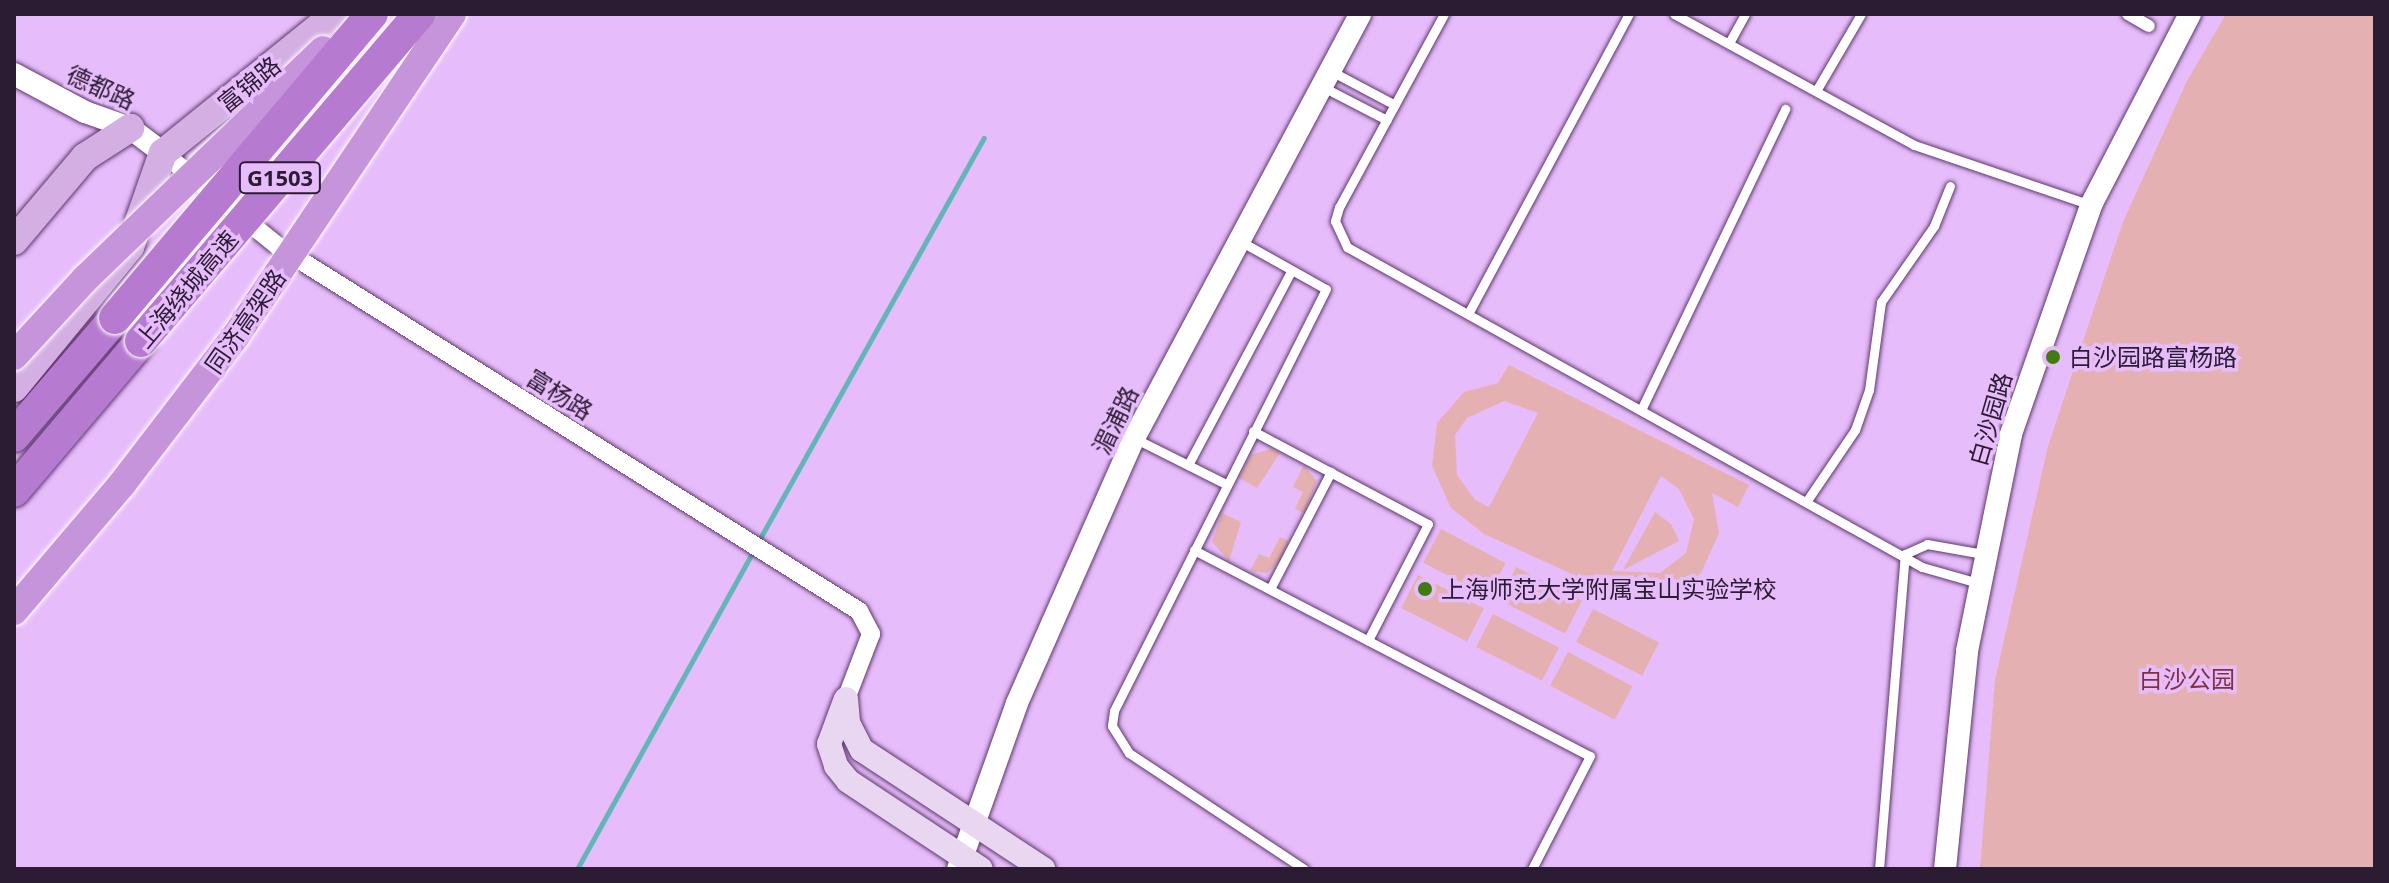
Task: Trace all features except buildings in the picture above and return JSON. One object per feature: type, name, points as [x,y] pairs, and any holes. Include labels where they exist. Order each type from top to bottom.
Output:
[{"type":"highway","points":[[14,356],[356,14]]},
{"type":"highway","name":"上海绕城高速","points":[[14,436],[372,14]]},
{"type":"highway","name":"上海绕城高速","points":[[14,491],[419,14]]},
{"type":"highway","name":"同济高架路","points":[[14,611],[211,370],[452,14]]},
{"type":"main road","name":"富锦路","points":[[163,153],[335,14]]},
{"type":"main road","points":[[14,241],[85,157],[130,128]]},
{"type":"main road","points":[[14,388],[130,247],[163,153]]},
{"type":"main road","points":[[846,699],[848,723],[862,750],[1043,869]]},
{"type":"main road","points":[[846,699],[829,744],[836,766],[848,781],[967,865]]},
{"type":"street","name":"湄浦路","points":[[967,865],[974,822],[1039,648],[1134,438],[1360,14]]},
{"type":"street","points":[[2128,14],[2149,26]]},
{"type":"street","name":"白沙园路","points":[[1945,869],[1954,746],[1978,583],[2011,434],[2091,205],[2190,14]]},
{"type":"street","name":"德都路","points":[[14,74],[85,112],[130,128],[163,153]]},
{"type":"street","name":"富杨路","points":[[163,153],[279,247],[773,554],[859,611],[869,625],[869,644],[846,699]]},
{"type":"lane","points":[[1444,14],[1339,207],[1339,235],[1347,247],[1905,554],[1922,567],[1978,583]]},
{"type":"lane","points":[[1468,314],[1629,14]]},
{"type":"lane","points":[[1674,14],[1914,145],[2091,205]]},
{"type":"lane","points":[[1729,43],[1745,14]]},
{"type":"lane","points":[[1816,91],[1861,14]]},
{"type":"lane","points":[[1325,79],[1395,105]]},
{"type":"lane","points":[[1325,79],[1387,120]]},
{"type":"lane","points":[[1641,410],[1785,109]]},
{"type":"lane","points":[[1806,502],[1855,430],[1869,390],[1881,302],[1934,226],[1950,186]]},
{"type":"lane","points":[[1238,240],[1326,289],[1114,711],[1112,726],[1129,753],[1304,869]]},
{"type":"lane","points":[[1188,465],[1291,271]]},
{"type":"lane","points":[[1253,431],[1428,524],[1368,640]]},
{"type":"lane","points":[[1134,438],[1226,484]]},
{"type":"lane","points":[[1270,589],[1299,528],[1331,472]]},
{"type":"lane","points":[[1905,554],[1927,544],[1983,554]]},
{"type":"lane","points":[[1194,550],[1590,756],[1532,869]]},
{"type":"lane","points":[[1879,869],[1905,554]]},
{"type":"green space","name":"白沙公园","points":[[2226,14],[2375,14],[2375,869],[1980,869],[1995,680],[2048,446],[2123,222],[2187,81]]},
{"type":"green space","points":[[1509,365],[1749,485],[1738,507],[1712,493],[1719,533],[1701,573],[1666,598],[1629,600],[1484,534],[1451,508],[1432,466],[1437,423],[1464,392],[1498,383]],"holes":[[[1504,401],[1538,413],[1489,507],[1475,500],[1457,475],[1455,435],[1467,418]],[[1661,476],[1679,489],[1694,519],[1686,553],[1660,573],[1612,571]]]},
{"type":"green space","points":[[1270,449],[1280,453],[1257,488],[1239,478],[1251,455]]},
{"type":"green space","points":[[1304,465],[1317,481],[1304,513],[1295,509],[1303,492],[1293,487]]},
{"type":"green space","points":[[1655,512],[1671,524],[1679,541],[1623,570]]},
{"type":"green space","points":[[1222,513],[1241,522],[1229,561],[1212,542]]},
{"type":"green space","points":[[1441,529],[1505,563],[1488,597],[1423,563]]},
{"type":"green space","points":[[1280,537],[1289,541],[1279,563],[1267,573],[1250,571],[1259,554],[1269,558]]},
{"type":"green space","points":[[1516,567],[1582,601],[1565,634],[1499,600]]},
{"type":"green space","points":[[1418,575],[1484,609],[1467,642],[1401,608]]},
{"type":"green space","points":[[1593,609],[1659,643],[1642,676],[1576,642]]},
{"type":"green space","points":[[1493,614],[1559,648],[1542,681],[1476,647]]},
{"type":"green space","points":[[1568,652],[1632,686],[1615,720],[1550,686]]},
{"type":"waterway","points":[[758,542],[984,138]]},
{"type":"waterway","points":[[577,869],[753,551]]},
{"type":"place","name":"白沙园路富杨路","points":[[2053,357]]},
{"type":"place","name":"上海师范大学附属宝山实验学校","points":[[1425,589]]}]
